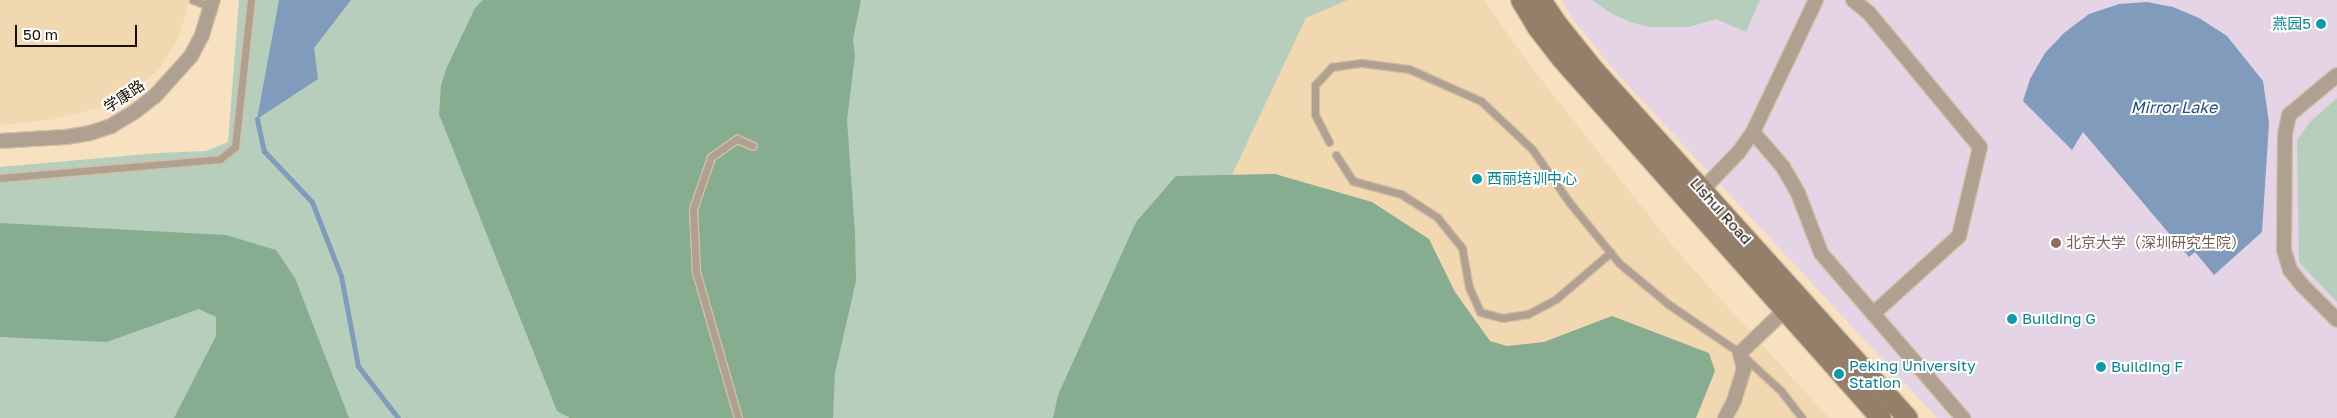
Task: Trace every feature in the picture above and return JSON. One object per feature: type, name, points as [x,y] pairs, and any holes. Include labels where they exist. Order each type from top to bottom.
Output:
[{"type":"main road","name":"Lishui Road","points":[[1521,0],[1537,27],[1561,58],[1881,418]]},
{"type":"main road","name":"Lishui Road","points":[[1541,0],[1588,64],[1907,418]]},
{"type":"street","points":[[1702,190],[1738,153],[1753,132],[1816,0]]},
{"type":"street","points":[[1853,0],[1869,13],[1980,147],[1959,236],[1873,314]]},
{"type":"street","name":"学康路","points":[[0,141],[66,137],[90,133],[111,126],[133,114],[155,96],[191,56],[202,35],[212,3]]},
{"type":"street","points":[[2337,75],[2289,115],[2284,134],[2284,250],[2290,270],[2337,320]]},
{"type":"street","points":[[1753,132],[1783,168],[1798,193],[1821,253],[1963,418]]},
{"type":"street","points":[[1725,418],[1734,401],[1744,369],[1740,353],[1784,311]]},
{"type":"lane","points":[[193,0],[212,3]]},
{"type":"lane","points":[[0,178],[220,159],[235,147],[251,0]]},
{"type":"lane","points":[[1329,142],[1315,114],[1315,85],[1332,67],[1362,63],[1409,69],[1481,101],[1532,149],[1619,263],[1668,304],[1740,353],[1781,391],[1802,418]]},
{"type":"lane","points":[[738,418],[696,272],[693,209],[711,157],[737,139],[753,146]]},
{"type":"lane","points":[[1336,155],[1353,181],[1401,194],[1437,217],[1462,248],[1469,287],[1480,312],[1502,318],[1528,314],[1556,299],[1611,252]]},
{"type":"shaded area","points":[[0,0],[189,0],[179,37],[159,70],[115,104],[49,120],[0,125]]},
{"type":"shaded area","points":[[1348,0],[1484,0],[1529,64],[1677,251],[1829,418],[1408,418],[1231,177],[1306,18]]},
{"type":"shaded area","name":"北京大学（深圳研究生院）","points":[[1562,0],[2337,0],[2337,418],[1937,418],[1612,68],[1570,15]]},
{"type":"green space","points":[[239,0],[1348,0],[1306,18],[1231,177],[1408,418],[0,418],[0,167],[158,153],[206,151],[228,142]]},
{"type":"green space","points":[[483,0],[861,0],[853,39],[855,55],[847,120],[855,233],[856,281],[835,373],[833,418],[570,418],[557,411],[439,114],[441,85],[447,67],[475,8]]},
{"type":"green space","points":[[1592,0],[1760,0],[1746,32],[1716,19],[1689,27],[1649,27],[1630,22],[1612,14]]},
{"type":"green space","points":[[2337,98],[2337,302],[2299,262],[2297,140],[2310,122]]},
{"type":"green space","points":[[1275,174],[1372,202],[1429,239],[1455,292],[1490,341],[1507,346],[1544,342],[1612,316],[1709,353],[1715,371],[1696,418],[1053,418],[1058,395],[1136,222],[1176,176]]},
{"type":"green space","points":[[0,223],[226,235],[276,250],[295,278],[349,418],[174,418],[216,336],[216,317],[199,309],[107,342],[0,337]]},
{"type":"water","points":[[279,0],[351,0],[314,48],[318,79],[257,119]]},
{"type":"water","name":"Mirror Lake","points":[[2147,2],[2173,7],[2199,18],[2227,36],[2263,81],[2269,123],[2262,232],[2214,275],[2195,252],[2189,257],[2083,132],[2072,150],[2023,101],[2030,79],[2045,53],[2064,33],[2089,14],[2119,4]]},
{"type":"waterway","points":[[257,119],[264,151],[312,202],[341,276],[358,366],[398,418]]},
{"type":"place","name":"燕园5","points":[[2321,24]]},
{"type":"place","name":"西丽培训中心","points":[[1477,179]]},
{"type":"place","name":"北京大学（深圳研究生院）","points":[[2056,243]]},
{"type":"place","name":"Building G","points":[[2012,319]]},
{"type":"place","name":"Building F","points":[[2101,367]]},
{"type":"place","name":"Peking University Station","points":[[1839,374]]}]
